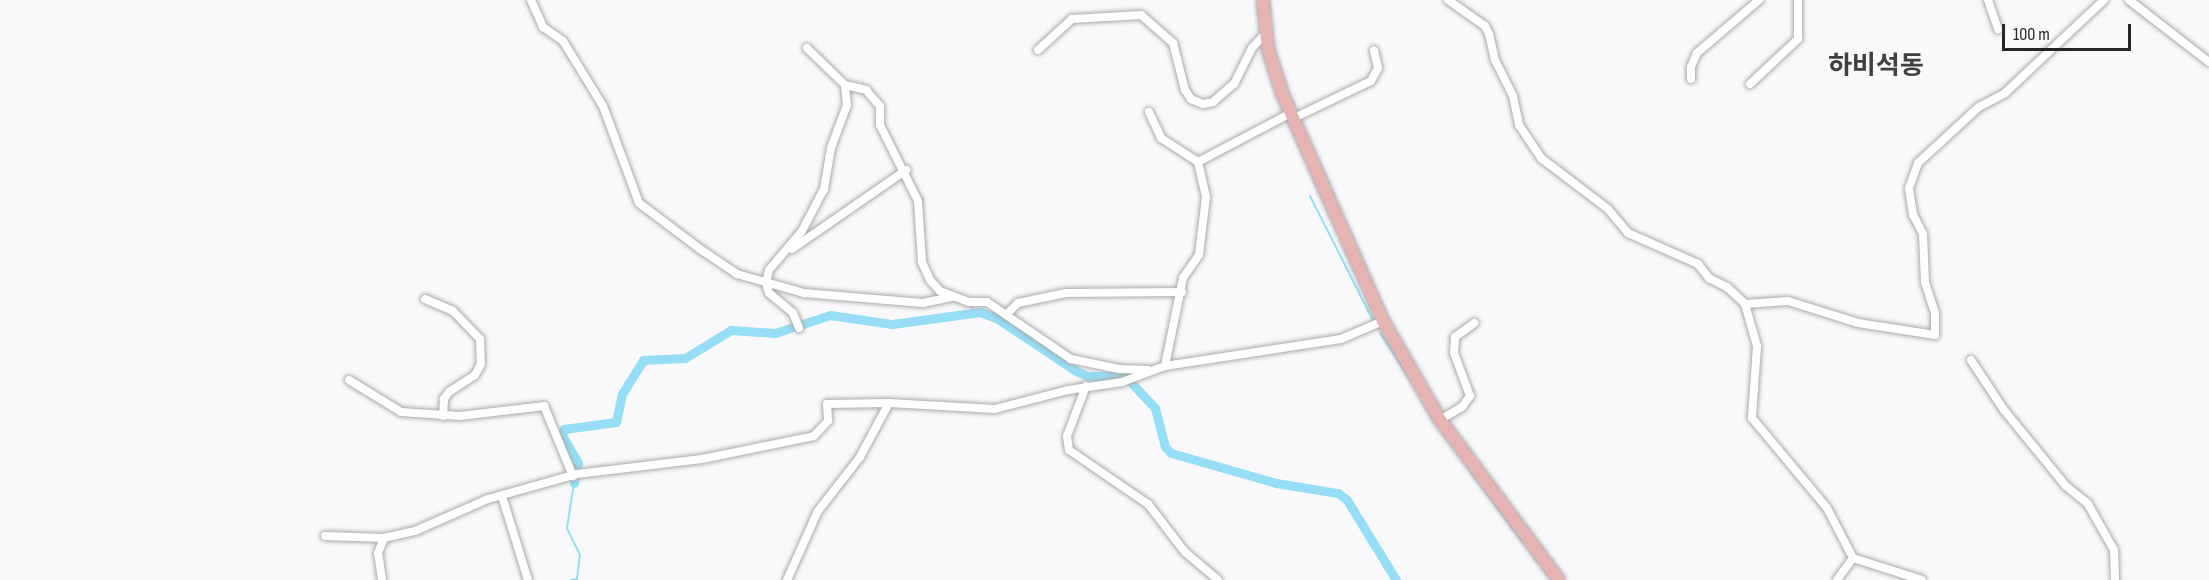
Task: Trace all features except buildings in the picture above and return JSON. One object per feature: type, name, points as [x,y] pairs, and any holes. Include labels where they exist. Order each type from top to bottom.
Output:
[{"type":"main road","points":[[1263,0],[1268,49],[1292,116],[1383,321],[1440,420],[1559,580]]},
{"type":"street","points":[[531,0],[543,27],[563,41],[603,106],[639,203],[737,274],[804,293],[923,303],[951,297]]},
{"type":"street","points":[[1448,0],[1485,26],[1498,68],[1513,96],[1519,125],[1541,158],[1608,209],[1628,233],[1698,264],[1709,278],[1727,287],[1745,304],[1756,346],[1752,418],[1827,508],[1853,558],[1922,580]]},
{"type":"street","points":[[1691,79],[1691,67],[1697,54],[1759,0]]},
{"type":"street","points":[[1750,84],[1798,39],[1797,0]]},
{"type":"street","points":[[1988,0],[1998,29]]},
{"type":"street","points":[[1745,304],[1788,301],[1858,323],[1935,335],[1935,313],[1925,282],[1923,234],[1914,214],[1909,188],[1918,163],[1979,106],[2005,93],[2104,0]]},
{"type":"street","points":[[2129,0],[2209,62]]},
{"type":"street","points":[[1038,50],[1072,19],[1141,15],[1173,43],[1185,90],[1191,99],[1203,104],[1214,102],[1234,84],[1252,48],[1267,32]]},
{"type":"street","points":[[807,48],[845,85],[866,90],[880,106],[880,125],[906,170],[918,201],[922,262],[930,280],[951,297],[971,302],[987,302],[1071,359],[1119,369],[1156,370]]},
{"type":"street","points":[[1198,162],[1292,116],[1371,81],[1378,68],[1374,50]]},
{"type":"street","points":[[798,324],[783,302],[769,293],[766,283],[769,270],[802,231],[824,189],[831,148],[847,105],[845,85]]},
{"type":"street","points":[[1149,112],[1161,138],[1198,162],[1206,197],[1199,255],[1184,278],[1165,366]]},
{"type":"street","points":[[782,256],[906,170]]},
{"type":"street","points":[[1006,315],[1018,303],[1066,293],[1182,292]]},
{"type":"street","points":[[425,299],[453,310],[480,339],[481,364],[475,375],[449,392],[444,399],[443,416]]},
{"type":"street","points":[[325,536],[384,538],[415,531],[502,496],[578,475],[702,459],[814,436],[828,421],[827,404],[889,403],[995,409],[1086,386],[1122,382],[1165,366],[1332,340],[1383,321]]},
{"type":"street","points":[[1440,420],[1462,407],[1470,396],[1454,353],[1455,337],[1474,322]]},
{"type":"street","points":[[1971,360],[2004,410],[2066,486],[2088,504],[2114,550],[2115,580]]},
{"type":"street","points":[[349,380],[388,407],[443,416],[544,406],[578,475]]},
{"type":"street","points":[[1086,386],[1067,436],[1069,450],[1148,504],[1185,552],[1218,580]]},
{"type":"street","points":[[787,580],[818,511],[860,457],[889,403]]},
{"type":"street","points":[[502,496],[528,580]]},
{"type":"street","points":[[382,580],[378,553],[384,538]]},
{"type":"street","points":[[1837,580],[1853,558]]},
{"type":"waterway","points":[[1310,196],[1372,318]]},
{"type":"waterway","points":[[922,208],[923,198]]},
{"type":"waterway","points":[[971,305],[973,311]]},
{"type":"waterway","points":[[574,483],[578,463],[562,435],[564,429],[616,422],[622,394],[643,360],[685,358],[731,330],[775,333],[830,315],[892,324],[980,312],[998,319],[1076,371],[1088,376],[1125,376],[1155,408],[1165,447],[1171,453],[1276,483],[1338,493],[1347,500],[1396,580]]},
{"type":"waterway","points":[[1380,333],[1405,371]]},
{"type":"waterway","points":[[1472,473],[1522,541]]},
{"type":"waterway","points":[[571,580],[577,579],[580,555],[567,528],[574,483]]},
{"type":"district","name":"하비석동","points":[[1876,67]]}]
